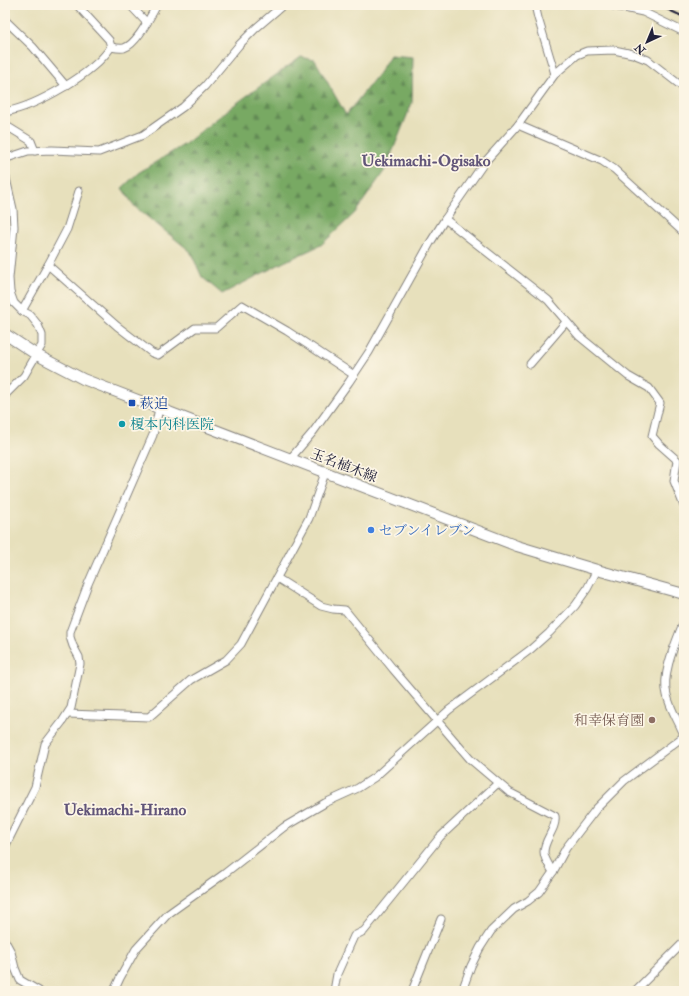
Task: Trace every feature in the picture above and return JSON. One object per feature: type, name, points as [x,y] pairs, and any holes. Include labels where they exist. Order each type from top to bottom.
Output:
[{"type":"main road","name":"玉名植木線","points":[[5,334],[37,355],[83,380],[325,473],[517,546],[684,594]]},
{"type":"street","points":[[77,5],[109,40],[112,47]]},
{"type":"street","points":[[130,5],[147,23]]},
{"type":"street","points":[[112,47],[125,48],[130,44],[147,23],[157,5]]},
{"type":"street","points":[[7,158],[28,151],[52,150],[99,152],[143,135],[183,107],[205,86],[239,44],[283,5]]},
{"type":"street","points":[[535,5],[555,74]]},
{"type":"street","points":[[610,5],[643,12],[684,32]]},
{"type":"street","points":[[5,20],[33,47],[66,86]]},
{"type":"street","points":[[5,112],[14,111],[38,102],[66,86],[108,53],[112,47]]},
{"type":"street","points":[[290,459],[313,432],[354,376],[382,330],[430,242],[445,219],[484,163],[518,125],[555,74],[577,55],[587,51],[614,50],[633,54],[648,60],[684,88]]},
{"type":"street","points":[[5,125],[31,141],[35,151]]},
{"type":"street","points":[[518,125],[602,161],[614,169],[684,232]]},
{"type":"street","points":[[5,174],[13,209],[14,227],[9,278],[10,292],[14,303],[22,311],[30,315],[38,324],[42,335],[42,345],[37,355],[24,376],[5,396]]},
{"type":"street","points":[[22,311],[67,229],[79,191]]},
{"type":"street","points":[[445,219],[548,300],[579,336],[628,376],[649,388],[660,403],[652,436],[677,460],[674,481],[684,506]]},
{"type":"street","points":[[48,265],[118,326],[152,353],[158,355],[195,328],[216,328],[242,305],[287,331],[354,376]]},
{"type":"street","points":[[530,364],[566,322]]},
{"type":"street","points":[[5,848],[35,787],[45,744],[71,708],[80,664],[79,656],[70,637],[70,632],[88,584],[153,435],[159,409]]},
{"type":"street","points":[[68,714],[149,717],[191,680],[226,660],[241,644],[309,518],[325,473]]},
{"type":"street","points":[[114,991],[136,949],[168,914],[224,874],[284,827],[325,803],[358,788],[375,777],[437,720],[531,649],[575,606],[587,589],[597,570]]},
{"type":"street","points":[[277,578],[321,606],[345,610],[470,759],[498,783],[520,798],[555,816],[556,822],[546,844],[544,853],[553,872]]},
{"type":"street","points":[[462,991],[471,966],[491,931],[514,909],[528,901],[539,892],[553,872],[566,848],[596,809],[624,781],[684,735],[667,695],[666,677],[677,637],[684,621]]},
{"type":"street","points":[[334,991],[337,974],[354,936],[364,931],[440,837],[498,783]]},
{"type":"street","points":[[412,991],[441,920]]},
{"type":"street","points":[[5,941],[11,952],[20,980],[39,991]]},
{"type":"street","points":[[634,991],[684,942]]},
{"type":"green space","points":[[390,55],[413,57],[412,103],[385,170],[355,213],[321,245],[222,294],[202,277],[190,251],[135,207],[122,188],[138,173],[185,144],[234,105],[301,57],[315,60],[346,115],[379,73]]},
{"type":"railway","points":[[658,5],[684,17]]},
{"type":"place","name":"萩迫","points":[[132,403]]},
{"type":"place","name":"榎本内科医院","points":[[122,424]]},
{"type":"place","name":"セブンイレブン","points":[[371,530]]},
{"type":"place","name":"和幸保育園","points":[[652,720]]},
{"type":"district","name":"Uekimachi-Ogisako","points":[[426,160]]},
{"type":"district","name":"Uekimachi-Hirano","points":[[125,809]]}]
